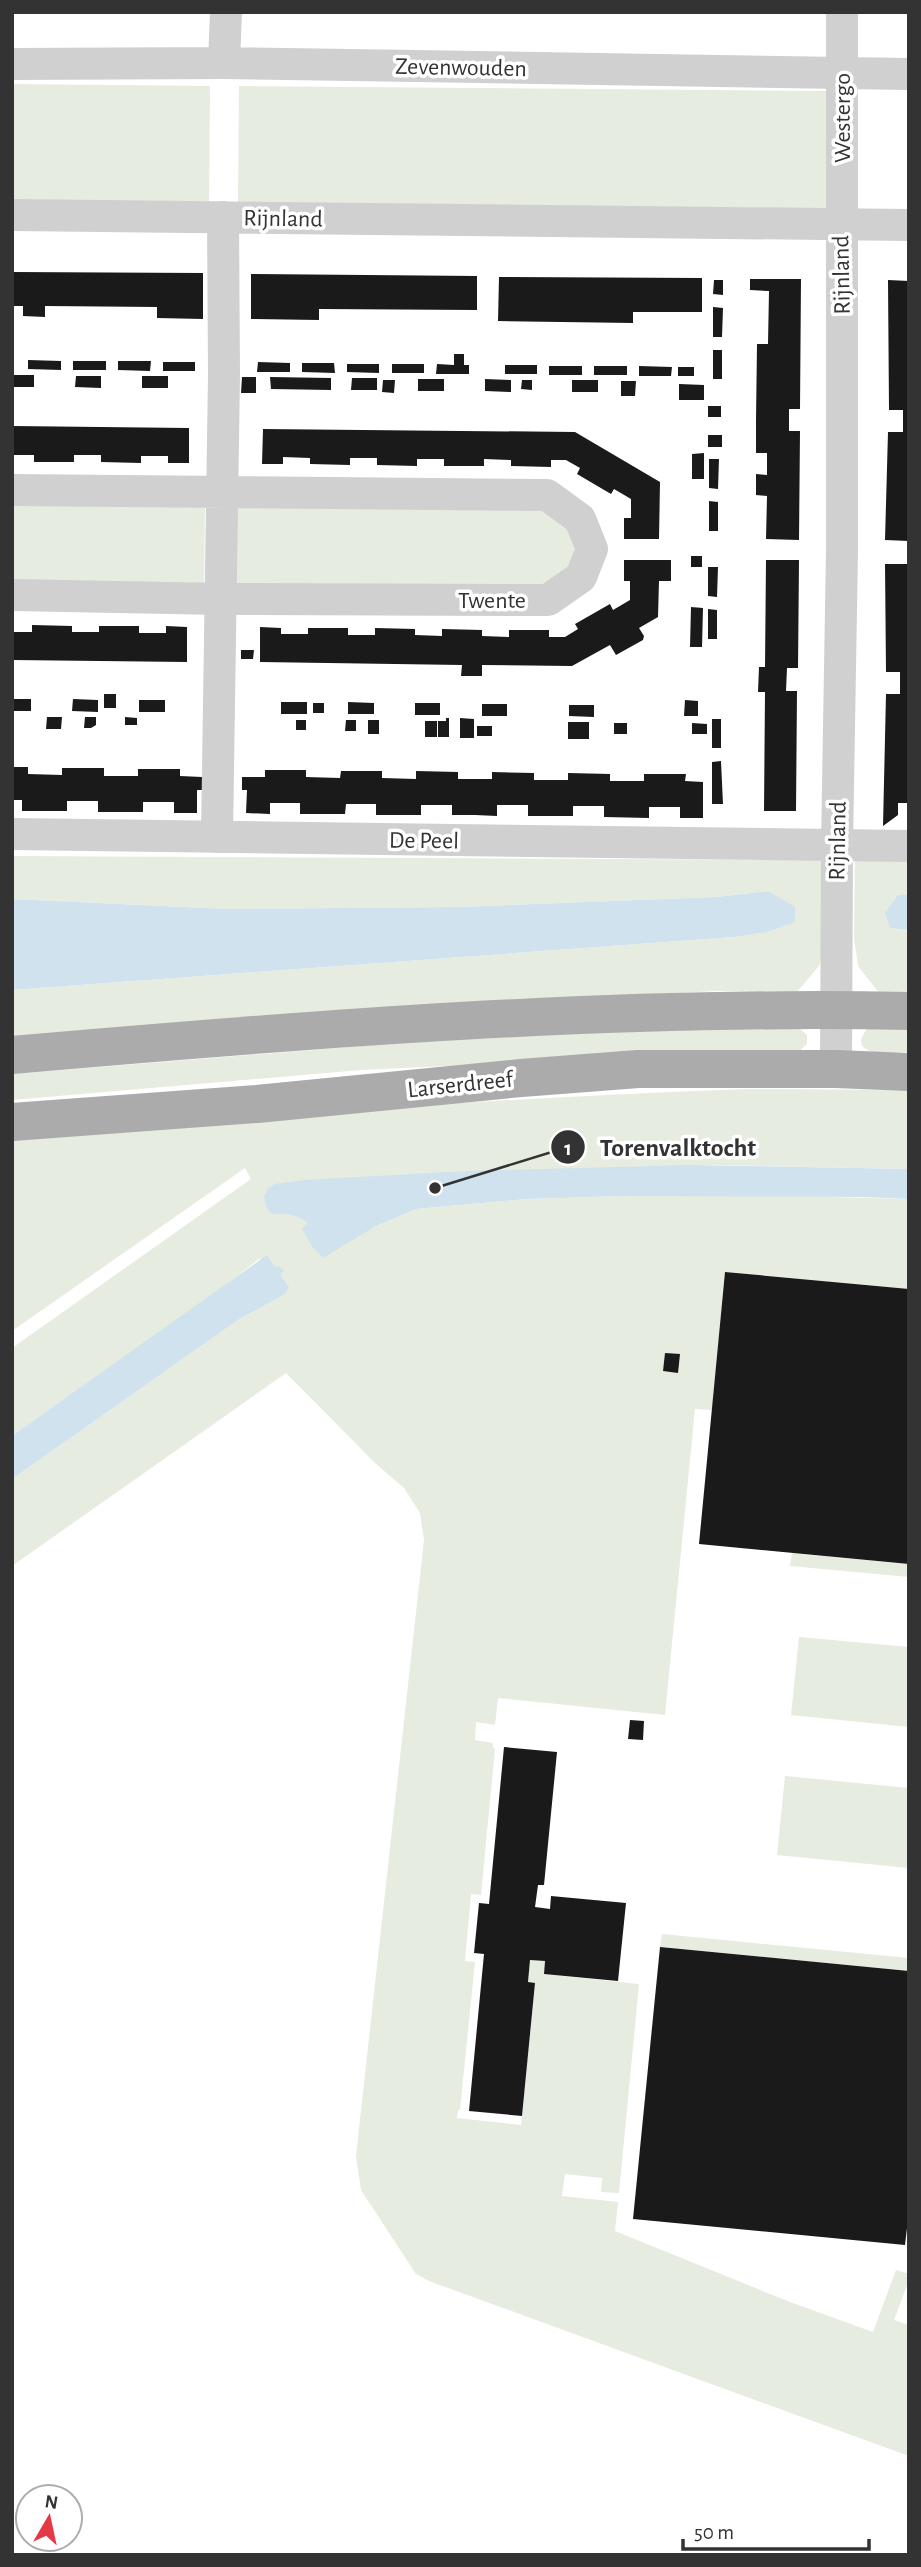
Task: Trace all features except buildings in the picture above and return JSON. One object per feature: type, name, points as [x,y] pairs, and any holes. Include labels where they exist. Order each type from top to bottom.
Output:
[{"type":"main road","points":[[12,1055],[250,1035],[605,1014],[909,1011]]},
{"type":"main road","name":"Larserdreef","points":[[12,1122],[257,1104],[521,1077],[638,1069],[836,1069],[909,1072]]},
{"type":"street","points":[[225,63],[226,12]]},
{"type":"street","name":"Westergo","points":[[842,12],[842,225]]},
{"type":"street","name":"Zevenwouden","points":[[12,64],[225,63],[909,74]]},
{"type":"street","name":"Rijnland","points":[[12,215],[842,225],[842,550],[836,1069]]},
{"type":"street","points":[[217,837],[222,599],[223,218]]},
{"type":"street","points":[[842,225],[909,225]]},
{"type":"street","name":"Twente","points":[[12,490],[547,495],[580,519],[592,550],[581,577],[548,600],[12,595]]},
{"type":"street","name":"De Peel","points":[[12,834],[909,846]]},
{"type":"shaded area","points":[[12,84],[210,86],[209,204],[12,202]]},
{"type":"shaded area","points":[[239,86],[830,91],[829,210],[238,204]]},
{"type":"shaded area","points":[[12,505],[205,506],[204,587],[12,585]]},
{"type":"shaded area","points":[[235,507],[541,509],[568,530],[573,537],[574,552],[569,567],[555,586],[234,588]]},
{"type":"shaded area","points":[[12,856],[826,860],[826,937],[819,966],[797,992],[716,991],[597,997],[12,1047],[12,990],[734,937],[794,922],[795,908],[768,891],[716,897],[458,907],[227,909],[12,899]]},
{"type":"shaded area","points":[[855,861],[909,861],[909,895],[898,895],[890,928],[909,930],[909,993],[879,993],[858,966],[854,938]]},
{"type":"shaded area","points":[[909,1026],[909,1052],[872,1053],[862,1046],[861,1040],[866,1029]]},
{"type":"shaded area","points":[[798,1027],[807,1035],[807,1044],[798,1052],[739,1052],[361,1070],[12,1100],[12,1074],[413,1042],[643,1029]]},
{"type":"shaded area","points":[[748,1089],[909,1090],[909,1169],[710,1165],[293,1215],[309,1222],[313,1248],[318,1251],[416,1209],[526,1199],[752,1195],[909,1199],[909,1289],[725,1272],[712,1410],[695,1409],[665,1715],[498,1698],[495,1725],[476,1722],[475,1740],[493,1743],[495,1749],[481,1895],[471,1894],[465,1961],[475,1962],[457,2118],[521,2125],[535,1984],[528,1982],[530,1960],[545,1961],[544,1974],[639,1984],[619,2193],[601,2192],[602,2178],[565,2174],[562,2196],[618,2202],[615,2231],[790,2302],[873,2332],[896,2270],[909,2274],[894,2320],[909,2325],[909,2456],[429,2281],[416,2274],[361,2190],[356,2156],[424,1540],[420,1513],[404,1488],[376,1464],[286,1373],[12,1566],[12,1479],[238,1320],[285,1294],[275,1267],[259,1259],[207,1299],[12,1436],[12,1348],[251,1179],[245,1168],[12,1331],[12,1134],[380,1108]]},
{"type":"shaded area","points":[[792,1553],[909,1564],[909,1577],[790,1566]]},
{"type":"shaded area","points":[[799,1637],[909,1647],[909,1727],[791,1715]]},
{"type":"shaded area","points":[[785,1776],[909,1788],[909,1868],[777,1855]]},
{"type":"shaded area","points":[[662,1934],[909,1958],[909,1971],[660,1947]]},
{"type":"water","points":[[768,891],[795,907],[795,922],[766,932],[734,937],[12,990],[12,899],[227,909],[458,907],[716,897]]},
{"type":"water","points":[[898,895],[909,895],[909,930],[890,928],[885,913]]},
{"type":"water","points":[[689,1165],[909,1169],[909,1199],[624,1196],[526,1199],[416,1209],[374,1227],[323,1258],[313,1248],[302,1229],[308,1222],[294,1216],[270,1212],[264,1196],[268,1188],[275,1184],[304,1180],[467,1171]]},
{"type":"water","points":[[267,1255],[275,1267],[279,1266],[284,1271],[280,1275],[289,1287],[285,1294],[238,1320],[12,1479],[12,1436]]},
{"type":"place","name":"Torenvalktocht","points":[[435,1188]]}]
